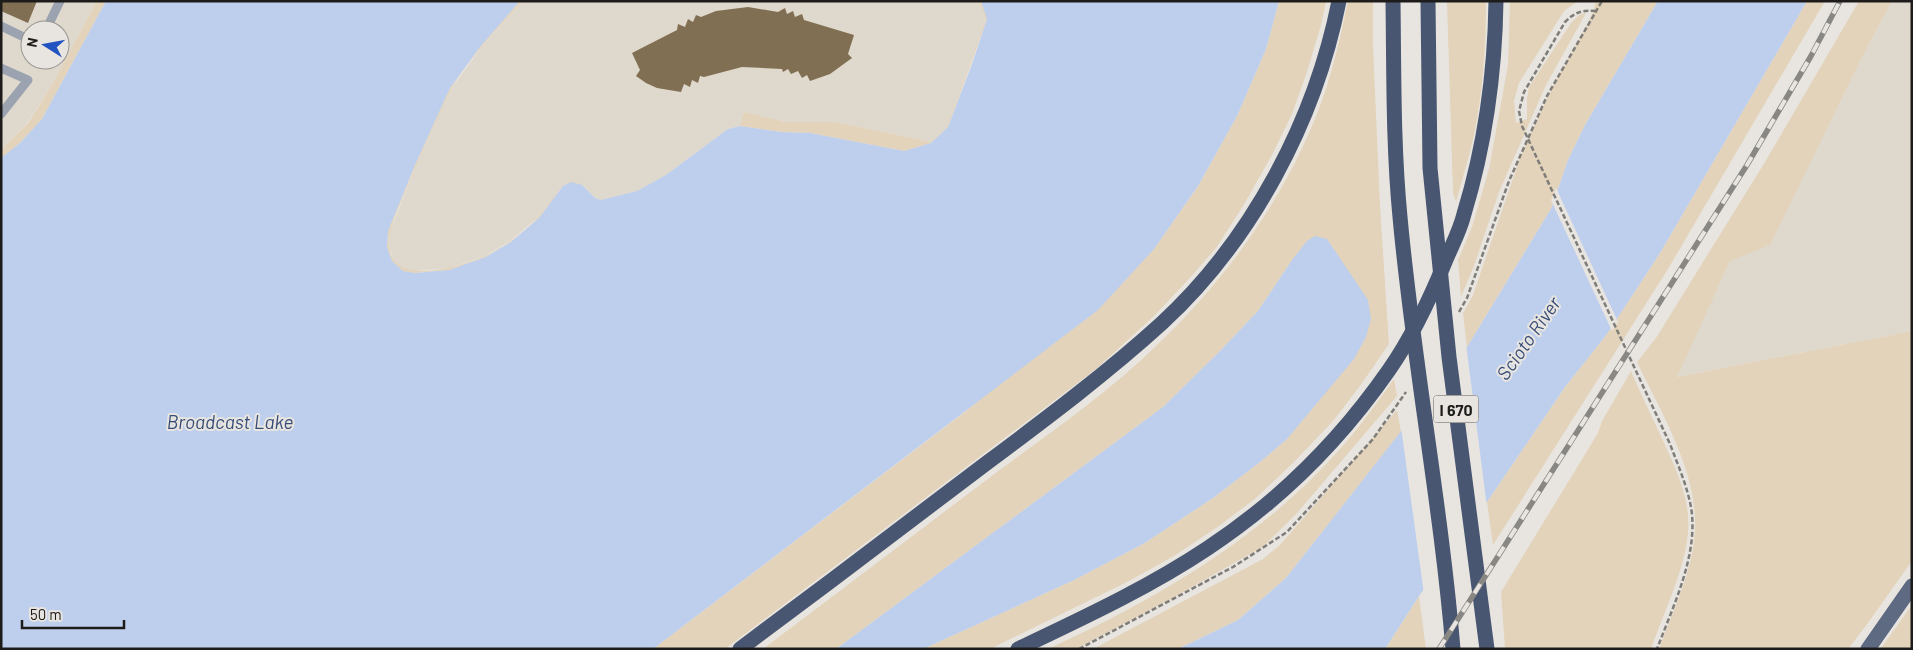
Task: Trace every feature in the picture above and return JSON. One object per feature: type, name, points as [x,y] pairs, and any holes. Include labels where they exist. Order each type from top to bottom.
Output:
[{"type":"highway","points":[[740,649],[1118,362],[1164,322],[1209,273],[1250,217],[1290,148],[1318,81],[1339,1]]},
{"type":"highway","name":"I 670","points":[[1393,1],[1394,103],[1400,216],[1449,597],[1453,649]]},
{"type":"highway","name":"I 670","points":[[1428,1],[1430,168],[1449,357],[1486,649]]},
{"type":"highway","points":[[1018,649],[1134,592],[1216,542],[1266,504],[1308,466],[1343,429],[1390,369],[1432,293],[1464,216],[1490,101],[1494,65],[1496,1]]},
{"type":"main road","points":[[1868,649],[1912,586]]},
{"type":"lane","points":[[51,20],[60,1]]},
{"type":"lane","points":[[1,26],[20,35]]},
{"type":"lane","points":[[1,68],[28,80],[1,114]]},
{"type":"path","points":[[1602,1],[1596,11],[1584,10],[1573,14],[1565,22],[1524,92],[1519,111],[1522,126],[1670,444],[1691,508],[1691,544],[1684,577],[1657,649]]},
{"type":"shaded area","points":[[1,1],[97,1],[70,51],[70,20],[20,20],[20,70],[60,70],[27,123],[1,150]]},
{"type":"shaded area","points":[[97,1],[106,1],[70,67],[70,51]]},
{"type":"shaded area","points":[[520,1],[523,1],[476,54],[451,89],[412,174],[393,223],[389,247],[393,260],[402,267],[415,271],[429,271],[444,269],[483,257],[513,240],[527,228],[560,189],[539,218],[511,242],[486,257],[449,270],[415,273],[403,271],[392,261],[387,248],[388,231],[415,165],[450,88],[480,47]]},
{"type":"shaded area","points":[[523,1],[979,1],[986,19],[947,127],[931,142],[835,122],[786,122],[744,112],[740,126],[728,129],[666,175],[637,191],[601,200],[595,198],[582,185],[563,186],[537,218],[510,241],[485,256],[449,268],[404,270],[394,261],[389,247],[390,232],[416,166],[451,89],[481,48]]},
{"type":"shaded area","points":[[979,1],[984,5],[987,19],[948,127],[931,143],[904,151],[810,133],[782,132],[740,126],[744,112],[786,122],[835,122],[931,142],[947,127],[986,19]]},
{"type":"shaded area","points":[[1279,1],[1326,1],[1307,72],[1292,114],[1245,203],[1216,248],[1154,316],[1096,369],[725,649],[653,649],[965,412],[1154,249],[1198,186],[1237,116],[1266,49]]},
{"type":"shaded area","points":[[1348,1],[1373,1],[1373,45],[1380,206],[1389,344],[1333,421],[1256,498],[1174,556],[1127,582],[990,649],[923,649],[1072,581],[1143,544],[1213,498],[1287,439],[1340,260],[1327,239],[1292,260],[1258,311],[1163,407],[836,649],[763,649],[1118,381],[1156,346],[1210,290],[1257,228],[1296,161],[1326,89]]},
{"type":"shaded area","points":[[1447,1],[1486,1],[1485,52],[1480,102],[1468,160],[1456,202],[1453,193]]},
{"type":"shaded area","points":[[1510,1],[1578,1],[1564,11],[1519,83],[1514,101],[1516,123],[1527,119],[1529,87],[1571,23],[1579,15],[1586,13],[1546,85],[1499,192],[1474,266],[1461,297],[1458,260],[1472,227],[1489,169],[1508,65]]},
{"type":"shaded area","points":[[1596,1],[1658,1],[1585,125],[1568,160],[1551,209],[1467,347],[1463,313],[1473,295],[1522,152],[1554,84],[1584,31]]},
{"type":"shaded area","points":[[1807,1],[1825,1],[1668,269],[1493,545],[1487,502],[1565,387],[1607,334],[1660,253]]},
{"type":"shaded area","points":[[1859,1],[1892,1],[1863,55],[1770,245],[1730,261],[1677,377],[1912,331],[1912,561],[1848,649],[1659,649],[1687,574],[1693,548],[1695,524],[1688,476],[1680,452],[1637,362],[1656,338],[1765,162]]},
{"type":"shaded area","points":[[1892,1],[1912,1],[1912,331],[1676,377],[1730,261],[1770,244],[1863,55]]},
{"type":"shaded area","points":[[60,70],[69,70],[42,119],[20,143],[1,158],[1,150],[28,123]]},
{"type":"shaded area","points":[[1631,371],[1676,469],[1687,506],[1688,519],[1688,532],[1683,561],[1651,649],[1505,649],[1501,592],[1598,433],[1602,421]]},
{"type":"shaded area","points":[[1394,379],[1397,396],[1298,512],[1264,546],[1169,600],[1076,649],[1048,649],[1125,611],[1199,568],[1268,518],[1300,490],[1339,450],[1364,421]]},
{"type":"shaded area","points":[[1397,410],[1401,432],[1286,578],[1238,620],[1178,649],[1093,649],[1263,559],[1280,545]]},
{"type":"shaded area","points":[[1419,596],[1426,649],[1385,649]]},
{"type":"shaded area","points":[[1912,605],[1912,649],[1880,649],[1884,644]]},
{"type":"water","name":"Broadcast Lake","points":[[106,1],[520,1],[480,47],[450,88],[388,231],[387,247],[392,261],[403,271],[415,273],[449,270],[486,257],[511,242],[539,218],[563,186],[571,182],[582,185],[595,198],[601,200],[637,191],[666,175],[728,129],[740,126],[782,132],[810,133],[904,151],[931,143],[948,127],[972,64],[987,19],[981,1],[1279,1],[1266,49],[1237,116],[1198,186],[1154,249],[1098,310],[653,649],[1,649],[1,158],[20,143],[42,119]]},
{"type":"water","name":"Scioto River","points":[[1658,1],[1807,1],[1660,253],[1607,334],[1565,387],[1487,502],[1419,596],[1385,649],[1178,649],[1238,620],[1286,578],[1467,347],[1551,209],[1568,160],[1585,125]]},
{"type":"water","points":[[1315,236],[1327,239],[1368,300],[1371,319],[1366,337],[1354,359],[1287,439],[1213,498],[1143,544],[1072,581],[923,649],[836,649],[1163,407],[1258,311],[1292,260],[1307,241]]},
{"type":"pier","points":[[1556,188],[1618,322],[1612,331],[1551,200]]},
{"type":"pier","points":[[1466,344],[1487,507],[1424,594],[1401,427]]},
{"type":"building","points":[[1,1],[37,1],[29,20],[21,20],[1,11]]},
{"type":"building","points":[[748,7],[778,12],[785,8],[787,14],[793,11],[795,17],[802,14],[804,20],[854,35],[848,54],[852,58],[830,74],[810,81],[807,75],[802,78],[798,71],[791,74],[788,69],[783,72],[782,69],[742,67],[704,77],[700,76],[698,83],[692,80],[690,87],[684,84],[681,92],[657,88],[636,76],[640,70],[632,53],[677,30],[678,24],[685,27],[688,19],[693,22],[696,15],[701,17],[716,11]]},
{"type":"railway","points":[[1439,649],[1747,165],[1811,56],[1840,1]]}]
